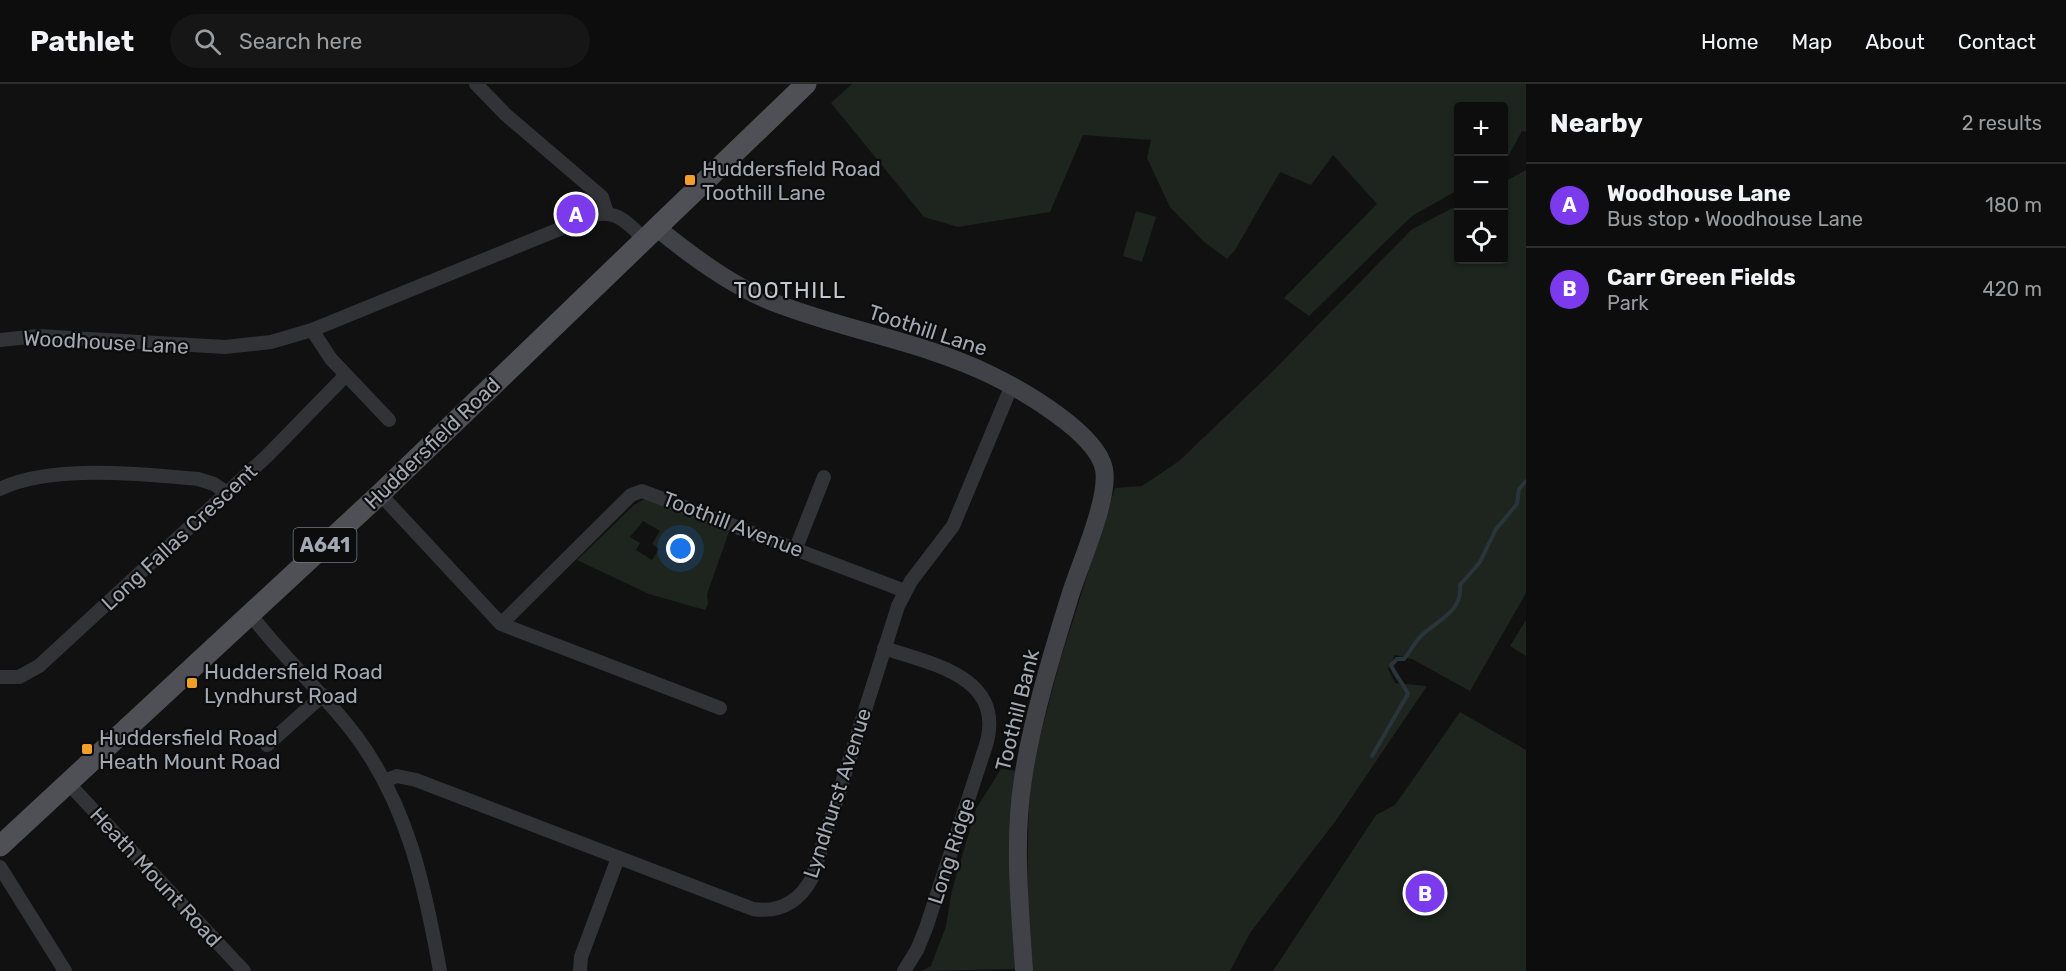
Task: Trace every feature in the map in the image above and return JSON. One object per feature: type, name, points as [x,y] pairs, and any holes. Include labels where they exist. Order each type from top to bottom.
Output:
[{"type":"main road","name":"Huddersfield Road","points":[[0,846],[380,494],[806,84]]},
{"type":"street","points":[[476,84],[505,114],[602,197],[606,213],[618,216],[651,234]]},
{"type":"street","name":"Woodhouse Lane","points":[[0,340],[38,336],[225,347],[271,342],[312,330],[590,216],[606,213]]},
{"type":"street","name":"Toothill Lane","points":[[651,234],[767,300],[957,360],[1012,385],[1040,402],[1064,421],[1091,446],[1104,466]]},
{"type":"street","points":[[312,330],[327,354],[389,420]]},
{"type":"street","name":"Long Fallas Crescent","points":[[0,677],[19,677],[39,666],[268,455],[346,375]]},
{"type":"street","name":"Lyndhurst Avenue","points":[[384,781],[397,776],[416,780],[753,909],[768,910],[793,902],[812,878],[884,648],[905,591],[953,526],[1012,385]]},
{"type":"street","name":"Toothill Bank","points":[[1024,971],[1018,860],[1023,779],[1066,610],[1099,509],[1104,485],[1104,466]]},
{"type":"street","points":[[0,489],[37,477],[62,474],[198,478],[214,484],[227,493]]},
{"type":"street","points":[[796,548],[824,477]]},
{"type":"street","name":"Toothill Avenue","points":[[501,624],[631,495],[648,491],[905,591]]},
{"type":"street","points":[[380,494],[501,624],[720,708]]},
{"type":"street","points":[[251,615],[323,695],[357,737],[384,781],[401,815],[420,870],[440,971]]},
{"type":"street","name":"Long Ridge","points":[[884,648],[960,675],[974,686],[981,697],[989,720],[986,745],[926,928],[917,950],[904,971]]},
{"type":"street","points":[[267,745],[323,695]]},
{"type":"street","name":"Heath Mount Road","points":[[68,783],[244,971]]},
{"type":"street","points":[[580,971],[581,957],[618,858]]},
{"type":"street","points":[[0,867],[65,971]]},
{"type":"shaded area","points":[[852,84],[1526,84],[1526,132],[1522,131],[1508,157],[1508,102],[1454,102],[1454,192],[1412,216],[1309,316],[1284,298],[1377,204],[1333,155],[1311,185],[1280,172],[1235,250],[1227,259],[1203,241],[1170,207],[1147,158],[1151,140],[1083,135],[1050,212],[958,227],[924,217],[831,103]]},
{"type":"shaded area","points":[[1526,170],[1526,593],[1470,691],[1412,659],[1395,655],[1388,669],[1395,683],[1427,686],[1337,819],[1250,933],[1230,971],[1032,971],[1027,899],[1029,778],[1060,661],[1115,488],[1142,486],[1179,461],[1274,370],[1411,230],[1454,207],[1454,264],[1508,264],[1508,180]]},
{"type":"shaded area","points":[[1136,211],[1156,217],[1142,262],[1123,256]]},
{"type":"shaded area","points":[[645,499],[729,532],[707,594],[708,604],[705,610],[649,594],[577,560],[634,505]],"holes":[[[643,521],[660,531],[652,544],[659,549],[652,560],[636,550],[640,543],[630,537]]]},
{"type":"shaded area","points":[[1526,620],[1526,656],[1510,646]]},
{"type":"shaded area","points":[[1460,712],[1526,750],[1526,971],[1273,971],[1376,815],[1395,805]]},
{"type":"shaded area","points":[[1001,769],[1018,771],[1011,908],[1015,969],[922,971],[931,966],[946,926],[952,890],[976,809]]},
{"type":"waterway","points":[[1372,756],[1408,694],[1391,665],[1397,659],[1404,659],[1421,636],[1453,609],[1460,594],[1460,585],[1480,562],[1496,529],[1517,504],[1519,489],[1526,481]]},
{"type":"place","name":"Huddersfield Road Toothill Lane","points":[[690,180]]},
{"type":"place","name":"Woodhouse Lane","points":[[576,214]]},
{"type":"place","name":"Huddersfield Road Lyndhurst Road","points":[[192,683]]},
{"type":"place","name":"Huddersfield Road Heath Mount Road","points":[[87,749]]},
{"type":"place","name":"Carr Green Fields","points":[[1425,893]]},
{"type":"district","name":"TOOTHILL","points":[[790,290]]}]
